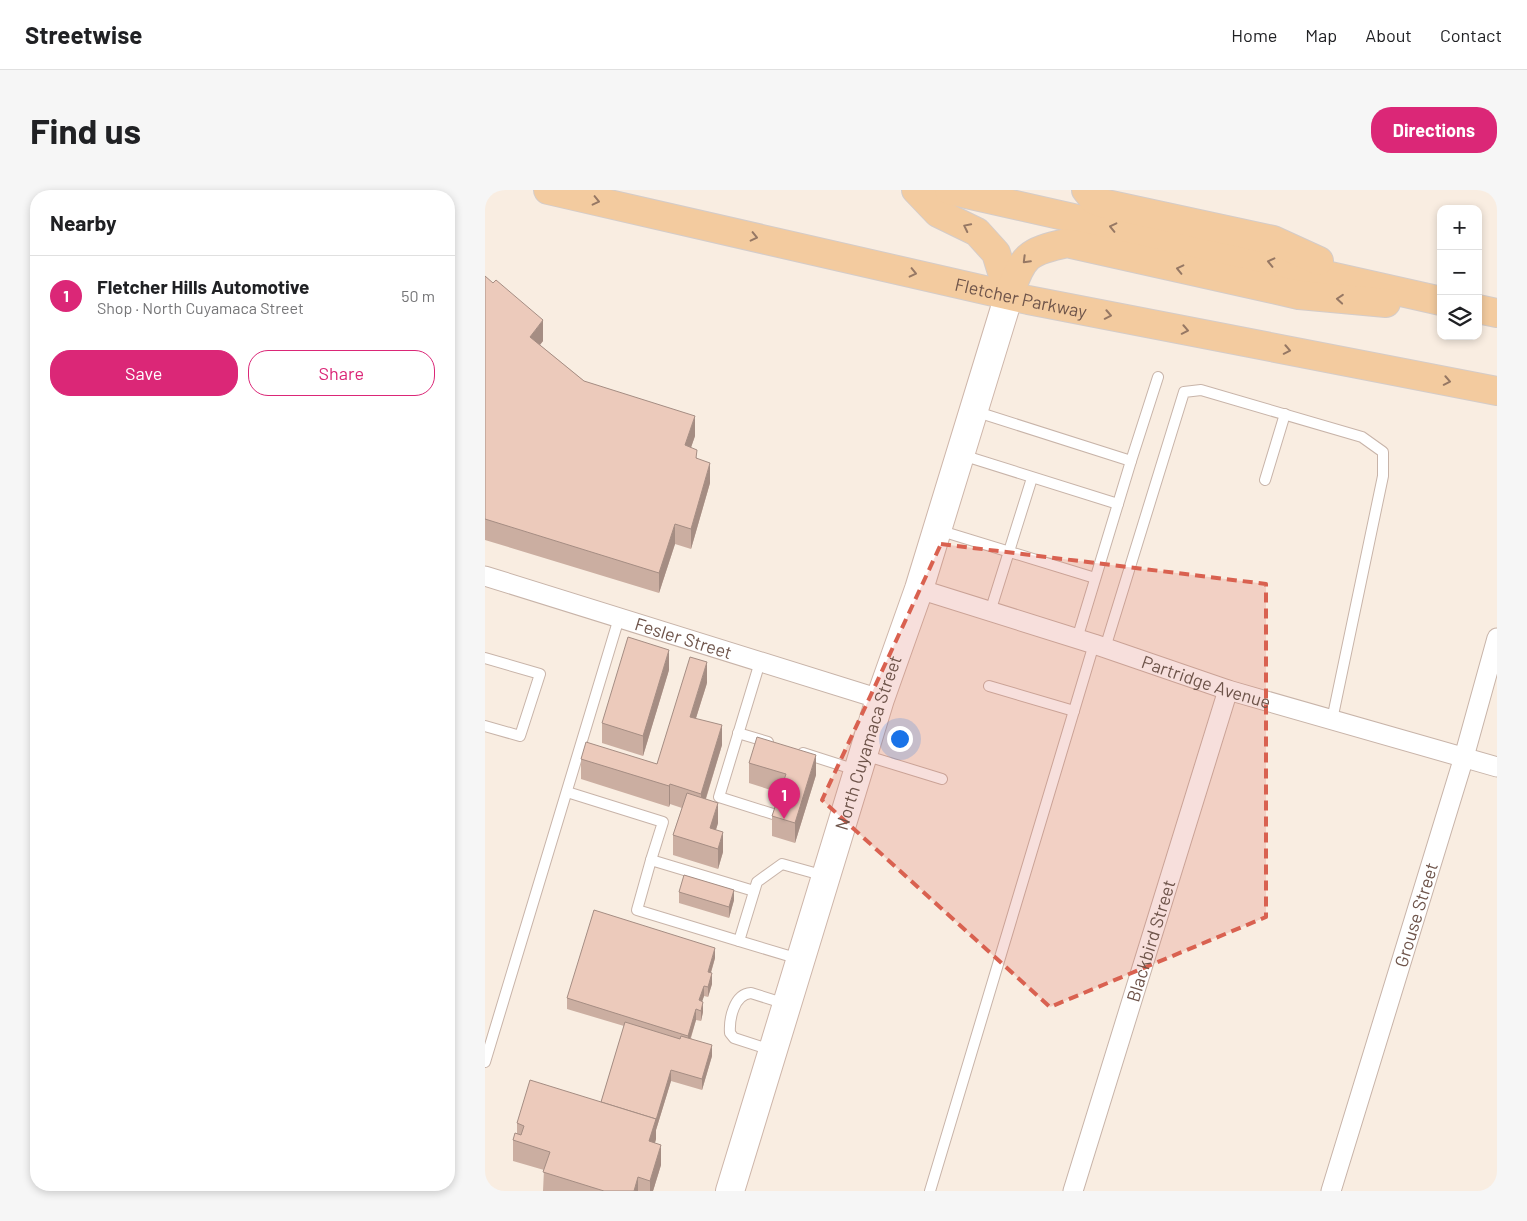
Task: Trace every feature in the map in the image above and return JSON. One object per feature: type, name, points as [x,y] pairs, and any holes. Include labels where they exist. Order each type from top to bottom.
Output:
[{"type":"main road","name":"Fletcher Parkway","points":[[548,190],[1009,295],[1497,391]]},
{"type":"main road","points":[[916,190],[938,213],[977,232],[996,253],[1009,295]]},
{"type":"main road","points":[[949,190],[1437,299]]},
{"type":"main road","points":[[1086,190],[1094,200],[1102,204],[1273,240],[1370,284]]},
{"type":"main road","points":[[1009,295],[1021,263],[1038,250],[1067,243],[1299,295],[1437,307]]},
{"type":"main road","name":"North Cuyamaca Street","points":[[730,1191],[880,699],[919,589],[1009,295]]},
{"type":"street","name":"Fesler Street","points":[[485,576],[880,699]]},
{"type":"street","name":"Partridge Avenue","points":[[919,589],[1092,643],[1229,690],[1497,767]]},
{"type":"street","name":"Grouse Street","points":[[1331,1191],[1464,757],[1497,638]]},
{"type":"street","name":"Blackbird Street","points":[[1073,1191],[1229,690]]},
{"type":"lane","points":[[1092,643],[1095,578],[1158,377]]},
{"type":"lane","points":[[930,1191],[1074,711],[1092,643],[1184,392],[1201,390],[1362,437],[1383,452],[1383,476],[1333,720]]},
{"type":"lane","points":[[973,411],[1131,461]]},
{"type":"lane","points":[[1265,480],[1285,414]]},
{"type":"lane","points":[[960,455],[1118,504]]},
{"type":"lane","points":[[990,612],[1032,478]]},
{"type":"lane","points":[[937,530],[1095,578]]},
{"type":"lane","points":[[485,1062],[619,618]]},
{"type":"lane","points":[[485,658],[539,674],[520,736],[485,726]]},
{"type":"lane","points":[[760,662],[719,797],[773,814]]},
{"type":"lane","points":[[989,686],[1074,711]]},
{"type":"lane","points":[[738,733],[786,748],[942,779]]},
{"type":"lane","points":[[567,792],[663,822],[637,910],[801,960]]},
{"type":"lane","points":[[651,860],[754,891]]},
{"type":"lane","points":[[739,941],[757,882],[782,864],[826,877]]},
{"type":"lane","points":[[773,1050],[734,1038],[730,1034],[729,1024],[738,998],[745,993],[751,993],[787,1004]]},
{"type":"highlighted area","points":[[941,544],[1266,584],[1266,917],[1050,1007],[822,800]]},
{"type":"building","points":[[485,276],[493,283],[496,280],[543,320],[530,337],[584,381],[695,416],[685,445],[697,450],[696,458],[710,463],[691,529],[675,524],[659,573],[485,519]]},
{"type":"building","points":[[628,637],[669,650],[643,736],[602,723]]},
{"type":"building","points":[[690,657],[707,662],[690,717],[722,725],[701,794],[581,759],[586,742],[657,764]]},
{"type":"building","points":[[757,737],[816,755],[795,823],[772,816],[786,774],[749,763]]},
{"type":"building","points":[[687,793],[718,803],[710,828],[723,832],[718,849],[673,835]]},
{"type":"building","points":[[684,875],[734,890],[729,907],[679,892]]},
{"type":"building","points":[[594,910],[715,948],[708,972],[712,973],[708,987],[704,986],[699,1000],[703,1002],[701,1011],[696,1009],[688,1036],[567,998]]},
{"type":"building","points":[[625,1022],[680,1039],[681,1036],[712,1045],[702,1079],[671,1070],[656,1120],[601,1102]]},
{"type":"building","points":[[530,1080],[656,1119],[649,1141],[661,1145],[650,1181],[638,1177],[634,1191],[604,1191],[543,1172],[550,1152],[513,1140],[515,1133],[521,1135],[524,1126],[517,1123]]},
{"type":"place","name":"Fletcher Hills Automotive","points":[[784,819]]}]
